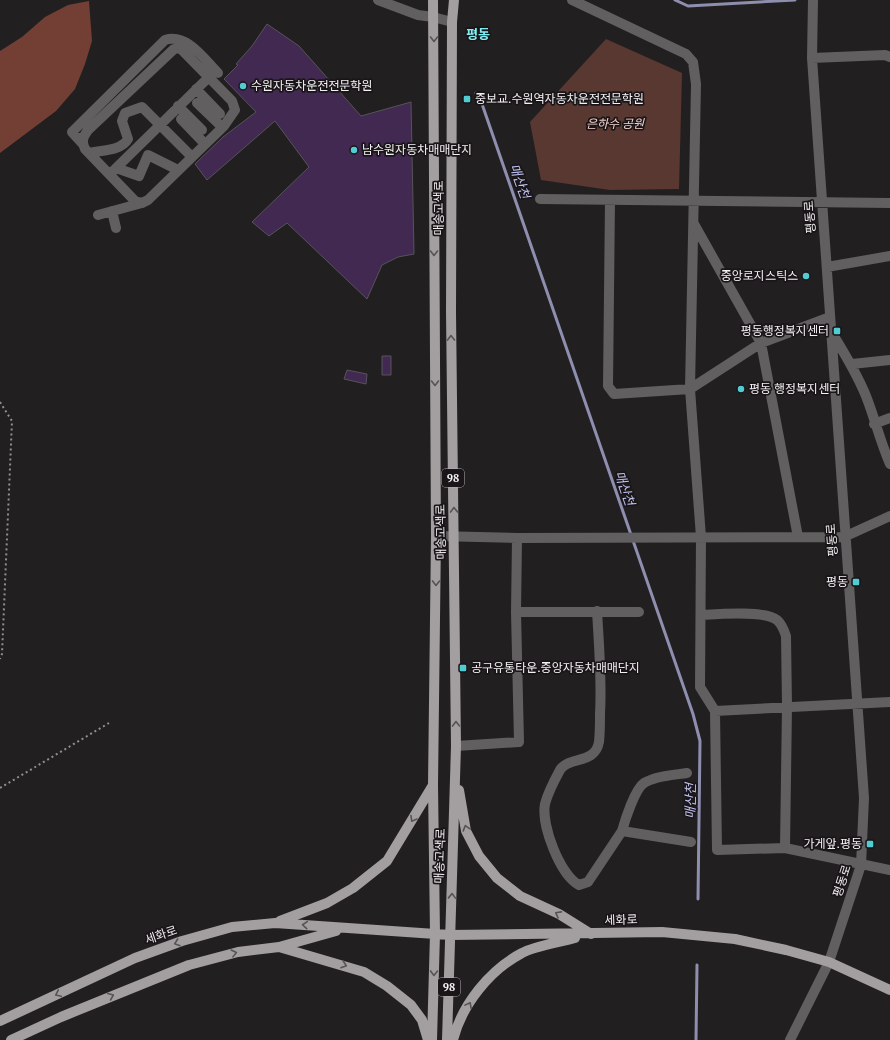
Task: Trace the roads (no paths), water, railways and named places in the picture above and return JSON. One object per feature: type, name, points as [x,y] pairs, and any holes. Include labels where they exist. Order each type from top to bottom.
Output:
[{"type":"main road","name":"매송고색로","points":[[432,1040],[435,934],[433,786],[436,536],[433,0]]},
{"type":"main road","name":"매송고색로","points":[[447,1040],[456,746],[451,312],[452,22],[454,0]]},
{"type":"main road","points":[[455,765],[466,831],[479,856],[497,878],[520,896],[559,914],[591,934]]},
{"type":"main road","points":[[275,923],[327,903],[353,888],[387,861],[433,786]]},
{"type":"main road","name":"세화로","points":[[0,1021],[136,958],[182,941],[232,927],[275,923],[450,935],[662,932],[735,939],[786,950],[829,962],[890,990]]},
{"type":"main road","name":"세화로","points":[[12,1040],[61,1017],[189,965],[238,952],[279,947],[343,928]]},
{"type":"main road","points":[[453,1040],[456,1029],[472,998],[485,980],[522,952],[591,934]]},
{"type":"main road","points":[[279,947],[364,972],[387,986],[410,1005],[422,1020],[428,1040]]},
{"type":"main road","points":[[21,1040],[61,1017]]},
{"type":"street","points":[[378,0],[418,15],[452,22]]},
{"type":"street","points":[[572,0],[686,54],[693,62],[696,84],[695,202],[690,389],[701,537],[700,687],[715,711],[717,850],[785,848],[890,870]]},
{"type":"street","name":"평동로","points":[[790,1040],[829,962],[861,865],[864,798],[844,537],[822,203],[813,53],[813,0]]},
{"type":"street","points":[[98,214],[142,203],[192,157],[232,117],[235,110],[232,101],[213,75],[182,50],[174,49],[88,130],[83,137],[83,144],[89,153],[113,171],[135,201],[142,203]]},
{"type":"street","points":[[813,53],[885,55],[890,57]]},
{"type":"street","points":[[113,171],[178,106],[213,75]]},
{"type":"street","points":[[196,89],[218,108]]},
{"type":"street","points":[[178,106],[222,127]]},
{"type":"street","points":[[89,153],[120,147],[125,144],[128,139],[122,121],[124,113],[131,109],[142,107],[192,157]]},
{"type":"street","points":[[183,125],[205,144]]},
{"type":"street","points":[[113,171],[139,176],[148,155],[178,170]]},
{"type":"street","points":[[540,199],[695,202],[890,203]]},
{"type":"street","points":[[610,200],[608,386],[614,394],[690,389],[761,343],[830,317]]},
{"type":"street","points":[[112,211],[116,228]]},
{"type":"street","points":[[694,224],[761,343],[798,537]]},
{"type":"street","points":[[827,267],[890,256]]},
{"type":"street","points":[[831,332],[852,364],[890,464]]},
{"type":"street","points":[[852,364],[890,360]]},
{"type":"street","points":[[874,424],[890,418]]},
{"type":"street","points":[[436,536],[518,538],[844,537],[890,516]]},
{"type":"street","points":[[456,746],[519,742],[516,612],[518,538]]},
{"type":"street","points":[[597,611],[602,687],[599,743],[594,752],[582,760],[570,762],[561,768],[550,790],[545,805],[549,838],[571,881],[579,885],[588,882],[622,831],[630,807],[643,784],[657,778],[687,773]]},
{"type":"street","points":[[516,612],[639,612]]},
{"type":"street","points":[[700,615],[735,614],[768,616],[777,620],[782,626],[786,636],[787,706],[785,848]]},
{"type":"street","points":[[715,711],[787,706],[890,702]]},
{"type":"street","points":[[622,831],[691,842]]},
{"type":"waterway","points":[[675,0],[688,6],[795,0]]},
{"type":"waterway","name":"매산천","points":[[476,93],[482,104],[693,714],[700,741],[698,899]]},
{"type":"waterway","name":"매산천","points":[[696,1040],[697,965]]},
{"type":"place","name":"수원자동차운전전문학원","points":[[243,86]]},
{"type":"place","name":"중보교.수원역자동차운전전문학원","points":[[467,99]]},
{"type":"place","name":"남수원자동차매매단지","points":[[354,150]]},
{"type":"place","name":"중앙로지스틱스","points":[[806,276]]},
{"type":"place","name":"평동행정복지센터","points":[[837,331]]},
{"type":"place","name":"평동 행정복지센터","points":[[741,389]]},
{"type":"place","name":"평동","points":[[856,582]]},
{"type":"place","name":"공구유통타운.중앙자동차매매단지","points":[[463,668]]},
{"type":"place","name":"가게앞.평동","points":[[870,844]]},
{"type":"district","name":"평동","points":[[478,34]]},
{"type":"park label","name":"은하수 공원","points":[[615,124]]}]
